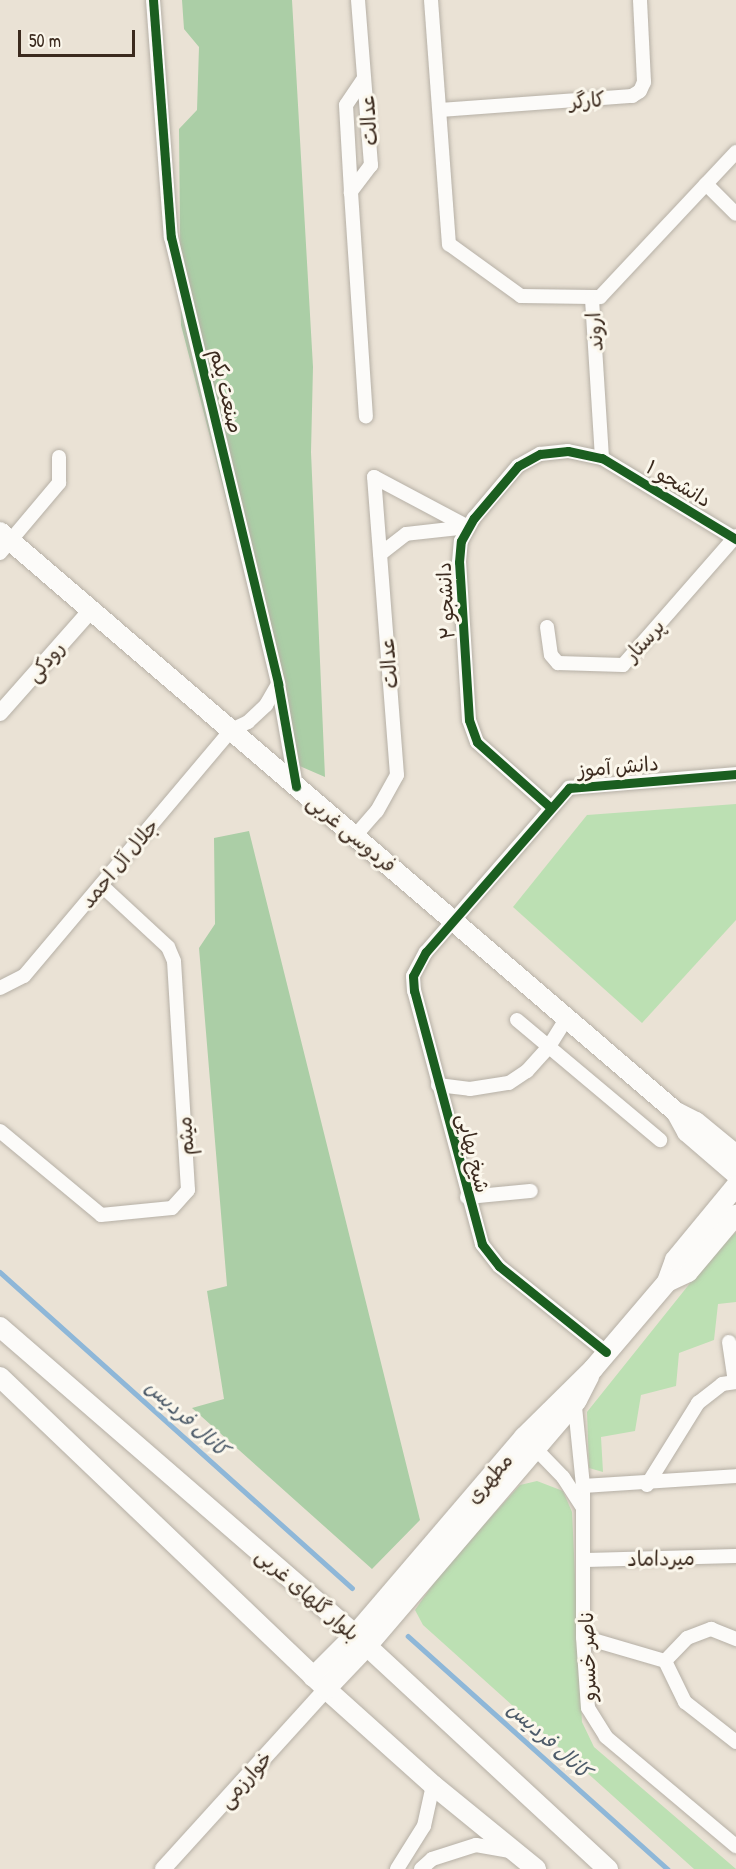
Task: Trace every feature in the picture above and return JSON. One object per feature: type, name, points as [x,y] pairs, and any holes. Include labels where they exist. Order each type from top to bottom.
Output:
[{"type":"main road","name":"فردوسی غربی","points":[[4,542],[91,610],[676,1112],[696,1122],[736,1155]]},
{"type":"main road","name":"فردوسی غربی","points":[[676,1112],[687,1132],[736,1174]]},
{"type":"main road","name":"مطهری","points":[[320,1683],[361,1640],[385,1599],[573,1395],[606,1352],[667,1282],[675,1260],[736,1186]]},
{"type":"main road","name":"مطهری","points":[[667,1282],[688,1272],[736,1215]]},
{"type":"main road","name":"بلوار گلهای غربی","points":[[0,1327],[361,1640],[608,1869]]},
{"type":"main road","points":[[0,1377],[320,1683],[433,1785],[536,1869]]},
{"type":"main road","points":[[361,1640],[529,1442]]},
{"type":"main road","points":[[324,1608],[356,1611],[385,1599]]},
{"type":"street","name":"صنعت یکم","points":[[153,0],[171,237],[278,684],[296,786]]},
{"type":"street","name":"عدالت","points":[[351,192],[371,165],[358,0]]},
{"type":"street","points":[[431,0],[449,243],[521,296],[592,297]]},
{"type":"street","name":"کارگر","points":[[440,110],[632,96],[644,82],[640,0]]},
{"type":"street","name":"عدالت","points":[[364,78],[346,105],[366,417]]},
{"type":"street","name":"اروند","points":[[602,458],[592,297],[600,297],[736,152]]},
{"type":"street","points":[[706,184],[736,214]]},
{"type":"street","name":"دانشجو ۲","points":[[551,808],[477,742],[470,720],[459,562],[461,541],[468,527],[518,466],[540,454],[568,451],[602,458]]},
{"type":"street","points":[[4,542],[59,483],[59,457]]},
{"type":"street","name":"دانشجو ۱","points":[[602,458],[735,538]]},
{"type":"street","name":"عدالت","points":[[355,836],[377,811],[397,775],[374,477],[468,527]]},
{"type":"street","points":[[380,554],[406,534],[468,527]]},
{"type":"street","name":"پرستار","points":[[547,627],[551,655],[558,663],[623,665],[735,538]]},
{"type":"street","name":"رودکی","points":[[0,713],[91,610]]},
{"type":"street","points":[[231,730],[248,722],[266,705],[278,684]]},
{"type":"street","name":"جلال آل احمد","points":[[0,988],[24,976],[231,730]]},
{"type":"street","name":"دانش آموز","points":[[454,920],[569,788],[736,774]]},
{"type":"street","name":"میثم","points":[[0,1131],[101,1215],[172,1208],[188,1190],[174,961],[168,947],[101,885]]},
{"type":"street","name":"شیخ بهایی","points":[[454,920],[426,952],[413,976],[466,1197],[482,1244],[499,1266],[606,1352]]},
{"type":"street","points":[[438,1085],[470,1089],[509,1083],[527,1071],[548,1048],[567,1017]]},
{"type":"street","points":[[517,1020],[660,1140]]},
{"type":"street","points":[[466,1197],[531,1191]]},
{"type":"street","points":[[647,1485],[698,1403],[722,1384],[735,1382],[729,1342]]},
{"type":"street","name":"ناصر خسرو","points":[[573,1395],[583,1486],[586,1560],[583,1637],[588,1708],[593,1721],[606,1737],[736,1846]]},
{"type":"street","points":[[529,1442],[567,1482],[584,1508]]},
{"type":"street","points":[[583,1486],[647,1485],[736,1476]]},
{"type":"street","name":"میرداماد","points":[[586,1560],[736,1556]]},
{"type":"street","points":[[665,1661],[687,1638],[711,1629],[736,1639]]},
{"type":"street","points":[[583,1637],[665,1661],[686,1702],[736,1742]]},
{"type":"street","name":"خوارزمی","points":[[163,1869],[320,1683]]},
{"type":"street","points":[[397,1869],[424,1826],[433,1785]]},
{"type":"street","points":[[422,1869],[432,1859],[477,1845],[517,1852]]},
{"type":"green space","points":[[182,0],[292,0],[313,367],[311,452],[325,777],[295,764],[181,325],[179,129],[197,110],[199,47],[184,29]]},
{"type":"green space","points":[[736,804],[736,920],[642,1023],[513,907],[587,815]]},
{"type":"green space","points":[[249,831],[420,1520],[372,1569],[192,1408],[224,1399],[207,1291],[227,1286],[199,948],[215,924],[214,838]]},
{"type":"green space","points":[[736,1232],[736,1302],[718,1304],[714,1340],[679,1353],[676,1386],[641,1395],[635,1431],[601,1437],[603,1472],[589,1468],[587,1412],[715,1252]]},
{"type":"green space","points":[[537,1481],[563,1491],[572,1512],[582,1722],[594,1747],[736,1869],[694,1869],[423,1625],[415,1610],[443,1570],[520,1485]]},
{"type":"waterway","name":"کانال فردیس","points":[[0,1272],[352,1588]]},
{"type":"waterway","name":"کانال فردیس","points":[[408,1636],[668,1869]]},
{"type":"cycle path","points":[[153,0],[171,237],[278,684],[296,786]]},
{"type":"cycle path","points":[[551,808],[477,742],[469,720],[459,562],[461,541],[474,518],[518,466],[540,454],[568,451],[602,458],[736,539]]},
{"type":"cycle path","points":[[606,1352],[499,1266],[482,1244],[414,991],[413,976],[426,952],[569,788],[736,774]]}]
